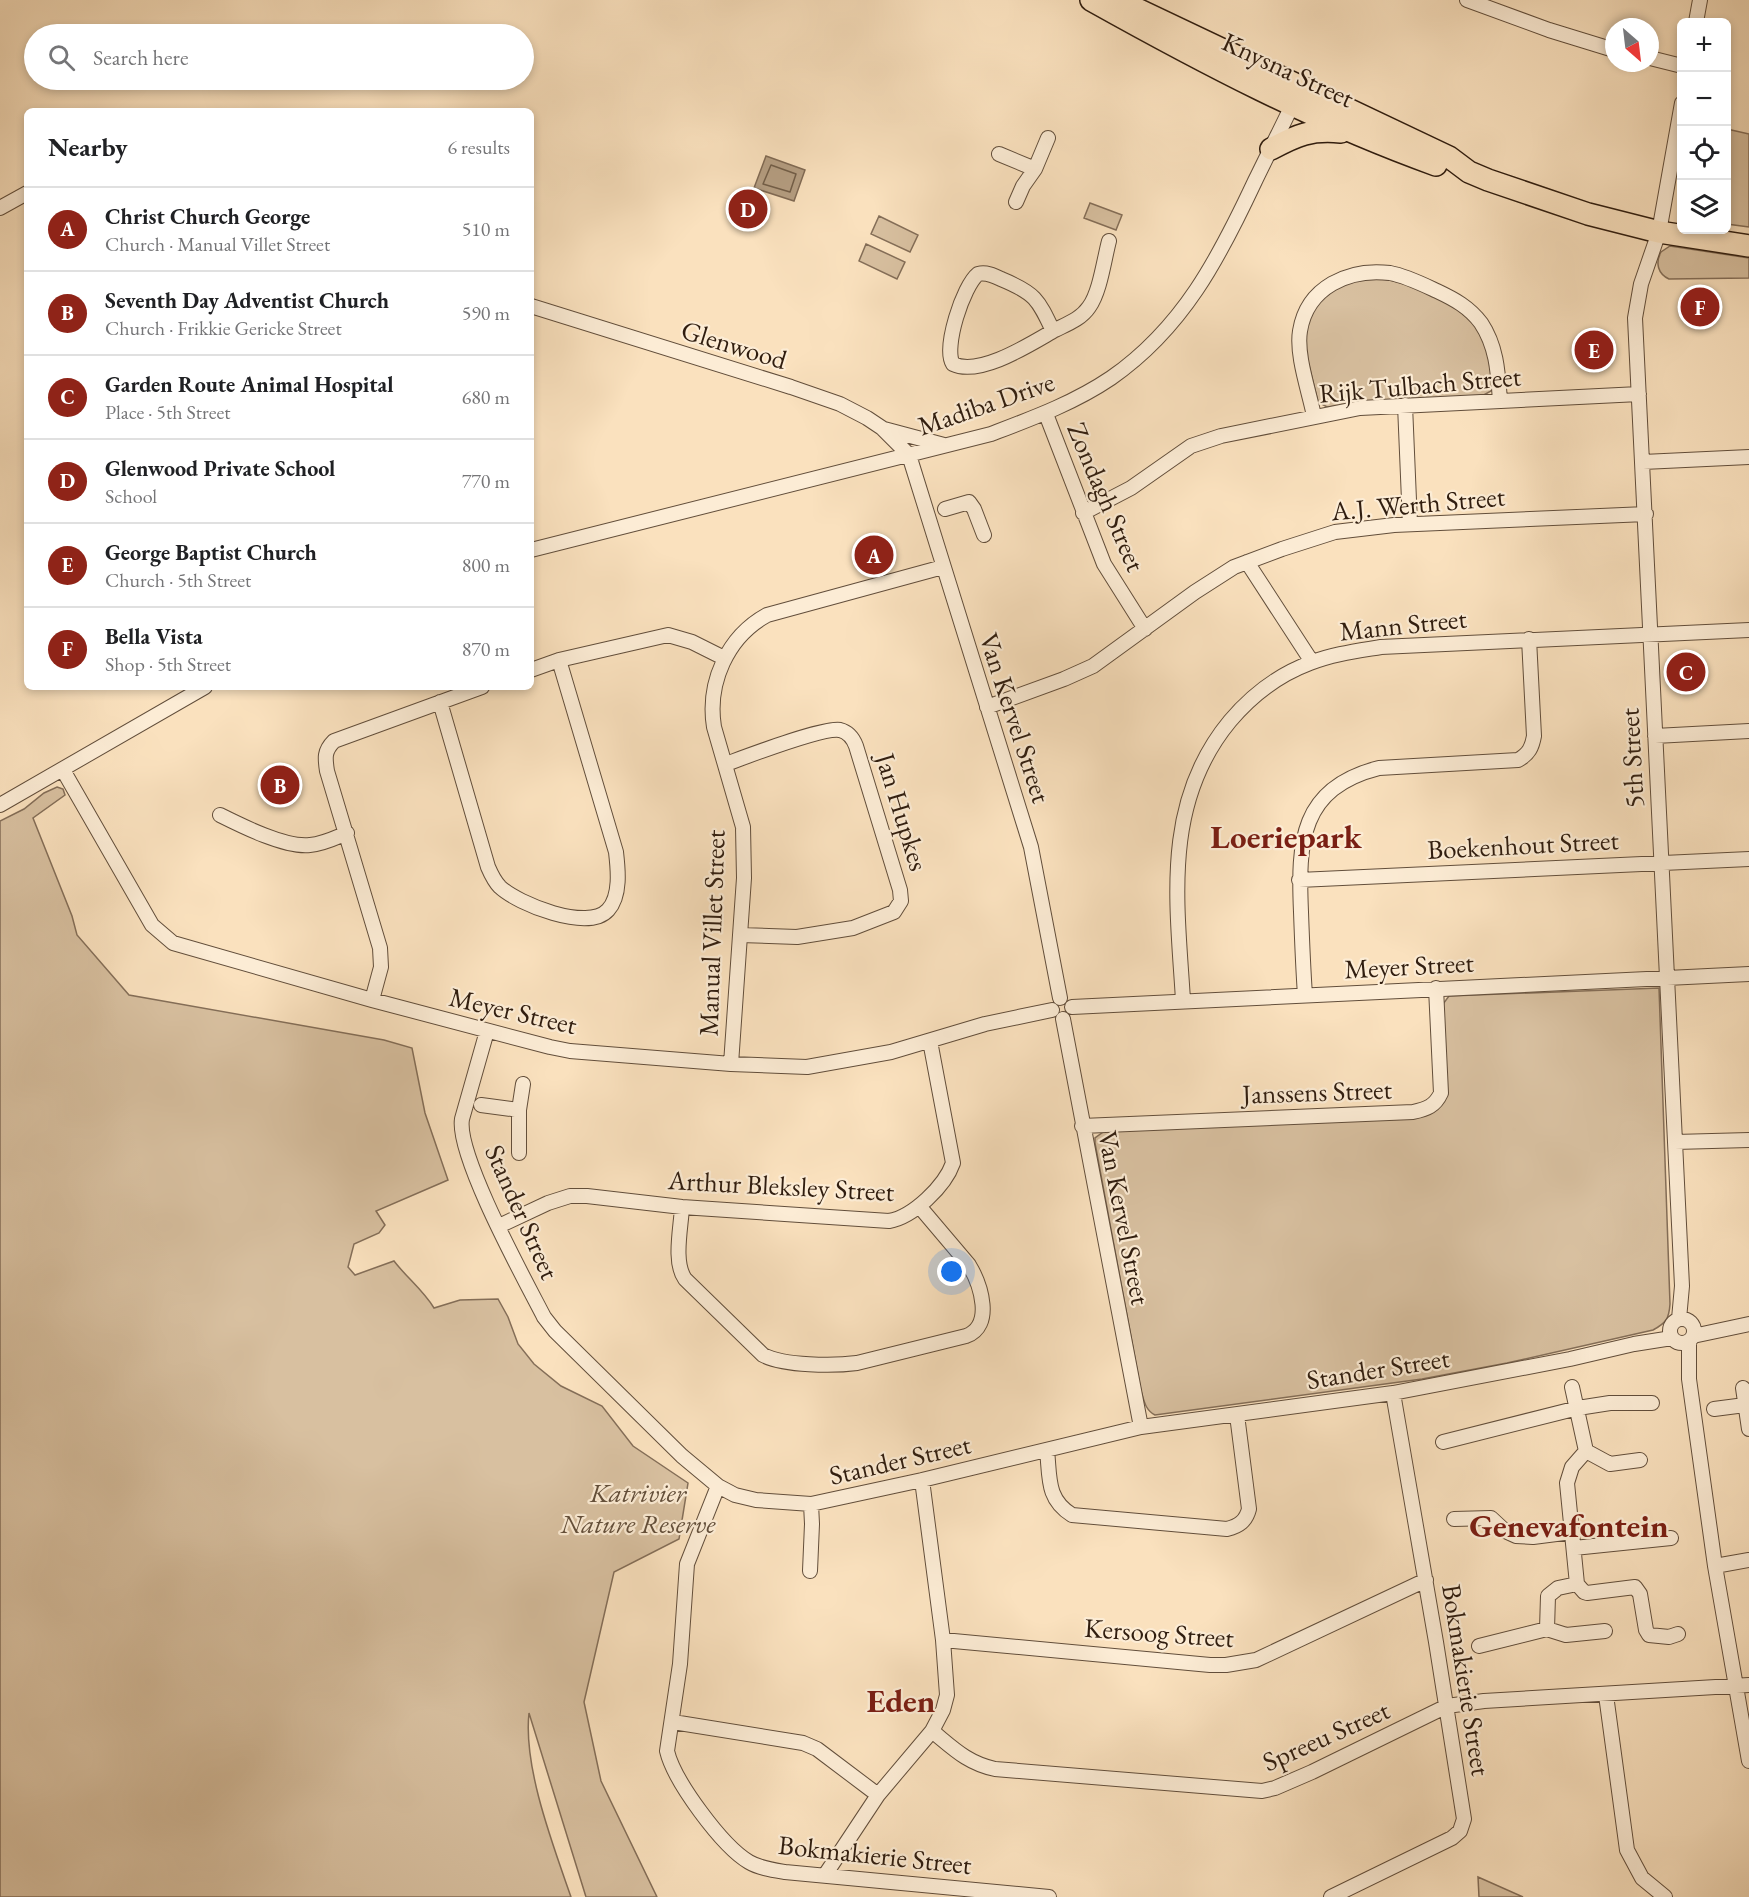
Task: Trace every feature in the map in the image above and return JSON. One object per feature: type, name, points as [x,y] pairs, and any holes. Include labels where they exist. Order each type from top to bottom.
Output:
[{"type":"highway","name":"Knysna Street","points":[[1090,0],[1203,61],[1449,157],[1469,172]]},
{"type":"highway","name":"Knysna Street","points":[[1118,0],[1296,96],[1357,134],[1444,168],[1469,172],[1558,204],[1659,232],[1749,246]]},
{"type":"highway","points":[[1271,149],[1304,133],[1314,131],[1357,134]]},
{"type":"street","points":[[1467,0],[1549,30],[1605,47]]},
{"type":"street","points":[[1697,18],[1700,0]]},
{"type":"street","points":[[1659,60],[1677,65]]},
{"type":"street","name":"Madiba Drive","points":[[534,549],[991,434],[1046,414],[1112,378],[1142,354],[1172,324],[1204,280],[1237,220],[1296,96]]},
{"type":"street","name":"5th Street","points":[[1678,126],[1659,232],[1641,284],[1635,310],[1683,1332]]},
{"type":"street","points":[[1016,202],[1023,186],[1035,169],[1048,138]]},
{"type":"street","points":[[999,154],[1035,169]]},
{"type":"street","points":[[0,208],[24,196]]},
{"type":"street","points":[[1053,331],[1041,305],[1024,288],[987,274],[978,274],[968,284],[952,334],[950,360],[953,364],[966,368],[999,359],[1026,348],[1083,314],[1093,302],[1109,241]]},
{"type":"street","points":[[1314,416],[1300,347],[1300,331],[1305,313],[1321,290],[1351,275],[1368,273],[1390,273],[1423,284],[1457,300],[1471,310],[1493,346],[1497,360],[1500,401]]},
{"type":"street","name":"Glenwood","points":[[534,307],[840,404],[882,428],[909,455]]},
{"type":"street","name":"Rijk Tulbach Street","points":[[1083,513],[1131,488],[1176,456],[1203,441],[1314,416],[1360,408],[1640,394]]},
{"type":"street","points":[[1405,405],[1410,524]]},
{"type":"street","name":"Zondagh Street","points":[[1046,414],[1104,564],[1145,629]]},
{"type":"street","points":[[882,428],[945,446]]},
{"type":"street","name":"Van Kervel Street","points":[[909,455],[1031,847],[1060,998]]},
{"type":"street","points":[[1643,462],[1749,457]]},
{"type":"street","points":[[945,509],[969,502],[984,535]]},
{"type":"street","name":"A.J. Werth Street","points":[[987,707],[1093,666],[1212,580],[1247,562],[1335,532],[1410,524],[1646,513]]},
{"type":"street","points":[[1247,562],[1312,662]]},
{"type":"street","name":"Manual Villet Street","points":[[731,1064],[744,878],[743,827],[711,712],[724,658],[753,622],[766,615],[943,567]]},
{"type":"street","name":"Mann Street","points":[[1183,1000],[1177,863],[1186,806],[1196,775],[1220,733],[1244,704],[1278,678],[1312,662],[1338,654],[1381,647],[1749,630]]},
{"type":"street","points":[[534,669],[559,660],[668,635],[692,642],[724,658]]},
{"type":"street","points":[[1305,995],[1299,880],[1301,851],[1313,812],[1333,788],[1345,780],[1379,768],[1518,760],[1526,756],[1533,744],[1534,736],[1529,639]]},
{"type":"street","points":[[440,702],[488,867],[496,883],[509,895],[529,906],[576,917],[601,915],[613,902],[618,880],[616,852],[559,660]]},
{"type":"street","points":[[0,805],[200,690]]},
{"type":"street","points":[[372,1000],[381,967],[380,948],[325,758],[329,746],[334,741],[474,690]]},
{"type":"street","name":"Jan Hupkes","points":[[726,764],[824,732],[843,731],[850,736],[856,746],[900,890],[899,905],[891,915],[853,928],[796,937],[740,935]]},
{"type":"street","points":[[1655,736],[1749,731]]},
{"type":"street","name":"Meyer Street","points":[[63,770],[152,925],[165,938],[178,945],[488,1031],[570,1051],[731,1064],[807,1067],[891,1052],[998,1020],[1057,1014]]},
{"type":"street","points":[[220,815],[256,832],[297,845],[318,844],[347,833]]},
{"type":"street","name":"Boekenhout Street","points":[[1299,880],[1749,859]]},
{"type":"street","name":"Meyer Street","points":[[1072,1007],[1749,974]]},
{"type":"street","name":"Janssens Street","points":[[1082,1126],[1401,1113],[1425,1110],[1434,1105],[1441,1093],[1436,988]]},
{"type":"street","points":[[1060,998],[1067,999],[1072,1007],[1071,1013],[1057,1014],[1054,1002],[1060,998]]},
{"type":"street","name":"Van Kervel Street","points":[[1057,1014],[1082,1126],[1141,1427]]},
{"type":"street","name":"Stander Street","points":[[488,1031],[460,1128],[474,1170],[499,1226],[550,1326],[682,1456],[718,1486],[735,1495],[756,1500],[811,1504],[922,1480],[1141,1427],[1393,1393],[1570,1359],[1683,1332],[1749,1324]]},
{"type":"street","name":"Arthur Bleksley Street","points":[[499,1226],[548,1203],[570,1196],[682,1207],[889,1221],[906,1216],[944,1181],[953,1163],[930,1041]]},
{"type":"street","points":[[519,1153],[519,1110],[523,1084]]},
{"type":"street","points":[[481,1105],[519,1110]]},
{"type":"street","points":[[1675,1143],[1749,1140]]},
{"type":"street","points":[[682,1207],[678,1263],[685,1279],[763,1355],[776,1360],[841,1365],[966,1336],[982,1324],[983,1315],[975,1275],[918,1206]]},
{"type":"street","points":[[1683,1332],[1715,1566],[1742,1686],[1749,1761]]},
{"type":"street","points":[[1572,1387],[1586,1451],[1607,1464],[1640,1460]]},
{"type":"street","points":[[1743,1388],[1749,1429]]},
{"type":"street","name":"Bokmakierie Street","points":[[1331,1897],[1452,1839],[1460,1830],[1464,1819],[1426,1580],[1393,1393]]},
{"type":"street","points":[[1443,1442],[1578,1408],[1610,1403],[1652,1404]]},
{"type":"street","points":[[1714,1409],[1745,1405]]},
{"type":"street","points":[[1047,1450],[1052,1494],[1062,1508],[1072,1515],[1227,1529],[1240,1525],[1249,1509],[1237,1415]]},
{"type":"street","points":[[1586,1451],[1572,1467],[1568,1480],[1577,1584],[1587,1593],[1635,1587],[1640,1594],[1646,1630],[1649,1635],[1678,1634]]},
{"type":"street","points":[[825,1875],[878,1795],[932,1731],[943,1710],[947,1695],[943,1640],[922,1480]]},
{"type":"street","name":"Bokmakierie Street","points":[[718,1486],[687,1564],[684,1626],[673,1722],[668,1737],[667,1751],[670,1764],[687,1792],[732,1850],[752,1864],[766,1869],[825,1875],[899,1890],[1049,1897]]},
{"type":"street","points":[[810,1571],[811,1504]]},
{"type":"street","points":[[1454,1519],[1491,1518],[1505,1531],[1520,1537],[1572,1532]]},
{"type":"street","points":[[1574,1548],[1671,1538]]},
{"type":"street","points":[[1715,1566],[1749,1560]]},
{"type":"street","name":"Kersoog Street","points":[[943,1640],[1210,1665],[1243,1664],[1426,1580]]},
{"type":"street","points":[[1547,1629],[1548,1596],[1558,1588],[1577,1584]]},
{"type":"street","points":[[1479,1646],[1547,1629],[1566,1635],[1605,1631]]},
{"type":"street","name":"Spreeu Street","points":[[932,1731],[969,1760],[995,1769],[1262,1791],[1275,1788],[1312,1772],[1447,1706],[1484,1701],[1742,1686]]},
{"type":"street","points":[[1606,1695],[1627,1850],[1642,1878],[1665,1897]]},
{"type":"street","points":[[673,1722],[804,1743],[817,1749],[878,1795]]},
{"type":"green space","points":[[1731,130],[1749,134],[1749,227],[1731,225]]},
{"type":"green space","points":[[1090,203],[1122,215],[1116,230],[1084,218]]},
{"type":"green space","points":[[879,216],[918,235],[910,252],[871,234]]},
{"type":"green space","points":[[866,244],[905,262],[897,279],[859,261]]},
{"type":"green space","points":[[1670,246],[1749,258],[1749,278],[1669,279],[1662,274],[1658,264],[1661,252]]},
{"type":"green space","points":[[1372,278],[1421,290],[1454,307],[1468,318],[1479,331],[1489,349],[1493,385],[1491,391],[1482,396],[1327,407],[1318,402],[1304,345],[1310,313],[1323,297],[1347,282]]},
{"type":"green space","name":"Katrivier Nature Reserve","points":[[57,787],[63,789],[65,795],[33,818],[72,916],[77,935],[129,995],[384,1040],[412,1048],[425,1113],[448,1180],[376,1211],[385,1225],[379,1233],[354,1244],[348,1267],[355,1275],[394,1261],[434,1308],[460,1300],[498,1299],[508,1317],[518,1344],[534,1364],[561,1386],[602,1406],[633,1446],[688,1483],[679,1539],[614,1572],[584,1702],[601,1781],[657,1897],[586,1897],[529,1713],[530,1757],[535,1781],[548,1830],[571,1897],[0,1897],[0,821],[24,809],[44,793]]},
{"type":"green space","points":[[1659,988],[1670,1304],[1668,1317],[1661,1325],[1653,1330],[1507,1363],[1422,1379],[1155,1415],[1149,1410],[1141,1391],[1095,1138],[1106,1130],[1436,1109],[1443,1004],[1449,996]]},
{"type":"green space","points":[[1478,1877],[1523,1897],[1479,1897]]},
{"type":"water","points":[[766,156],[805,170],[794,201],[754,188]]},
{"type":"place","name":"Glenwood Private School","points":[[748,209]]},
{"type":"place","name":"Bella Vista","points":[[1700,307]]},
{"type":"place","name":"George Baptist Church","points":[[1594,350]]},
{"type":"place","name":"Christ Church George","points":[[874,555]]},
{"type":"place","name":"Garden Route Animal Hospital","points":[[1686,672]]},
{"type":"place","name":"Seventh Day Adventist Church","points":[[280,785]]},
{"type":"district","name":"Loeriepark","points":[[1286,836]]},
{"type":"district","name":"Genevafontein","points":[[1569,1525]]},
{"type":"district","name":"Eden","points":[[901,1700]]}]
